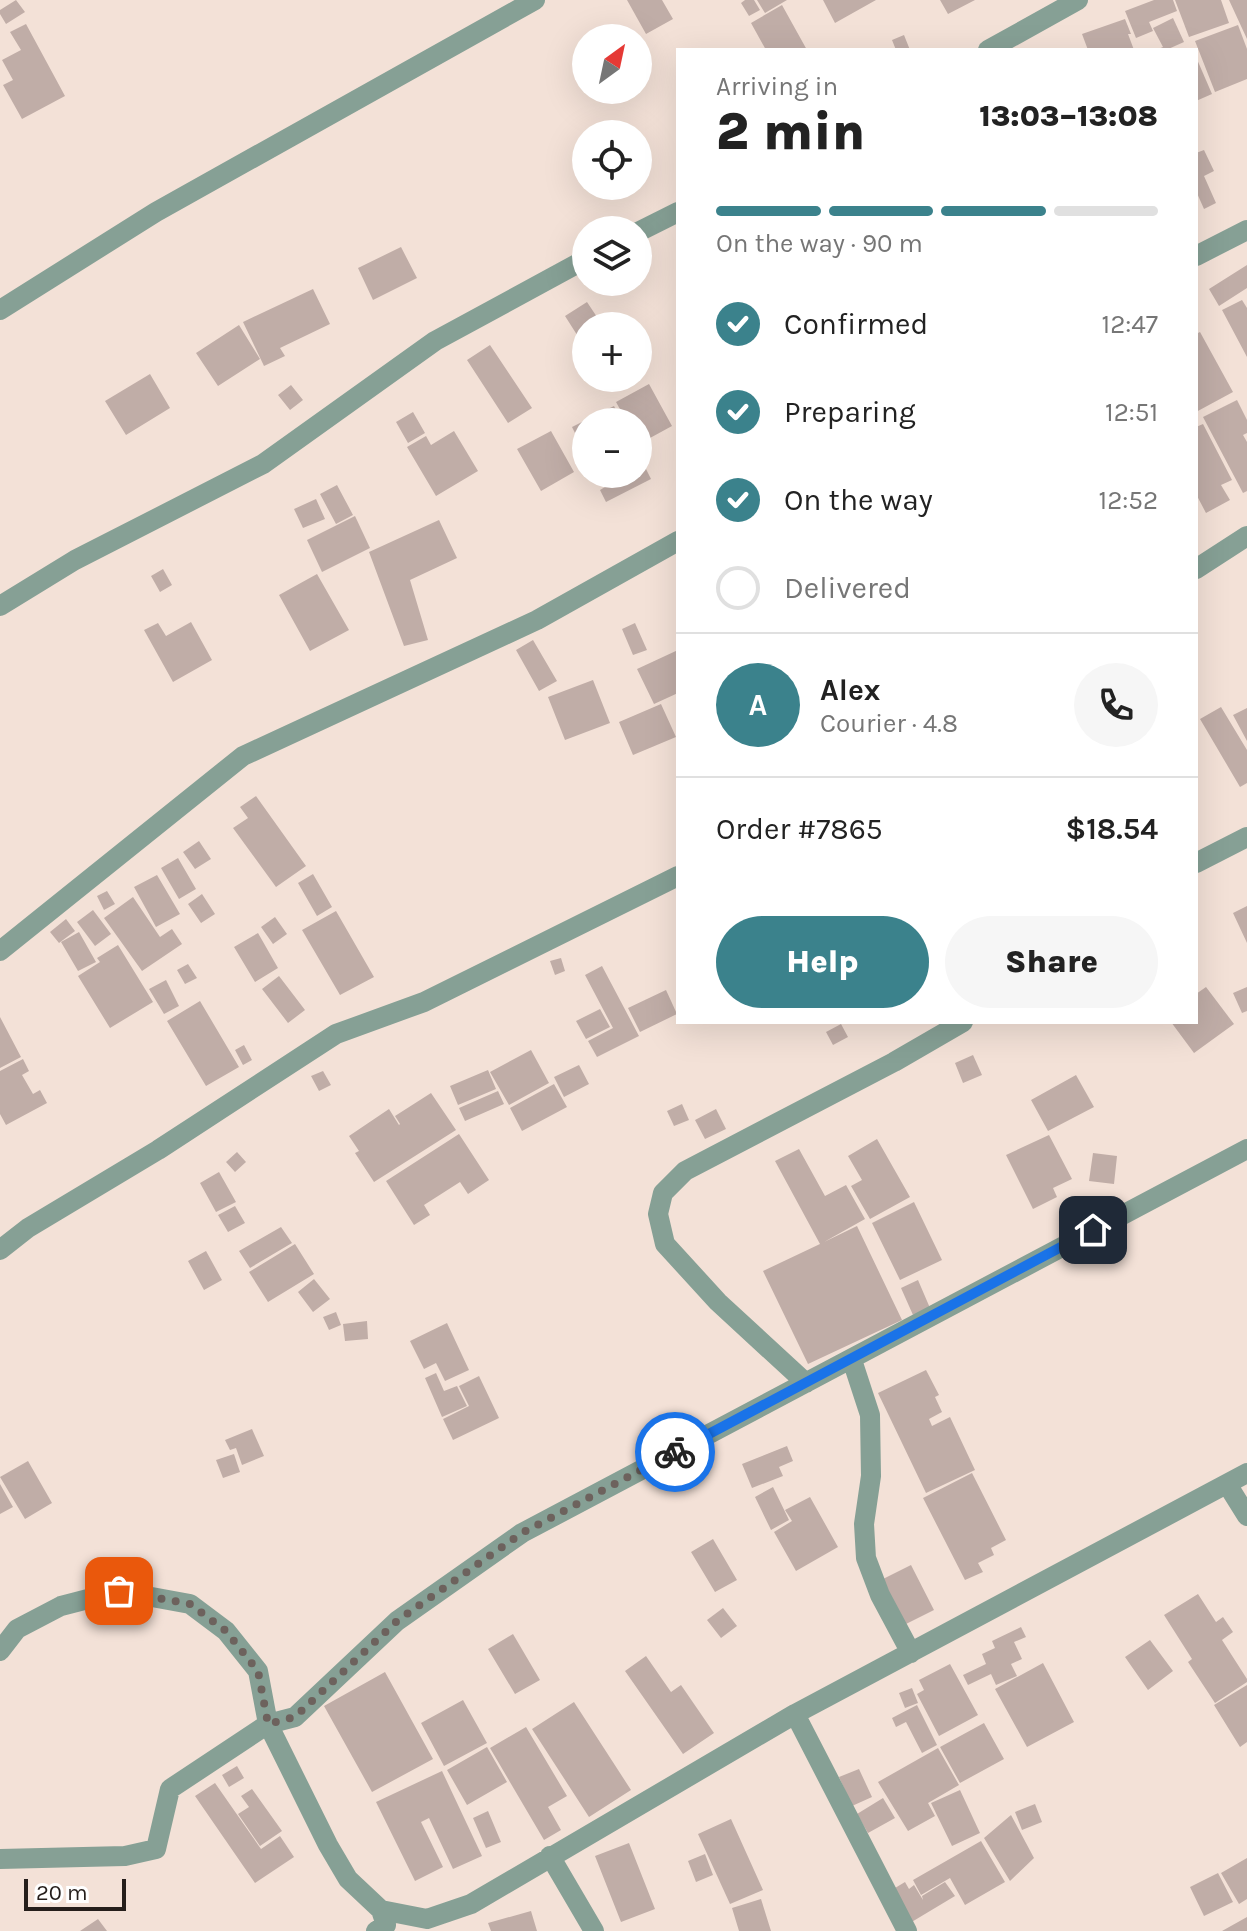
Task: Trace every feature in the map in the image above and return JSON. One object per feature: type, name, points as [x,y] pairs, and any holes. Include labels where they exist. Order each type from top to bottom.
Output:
[{"type":"street","points":[[0,310],[156,212],[535,0]]},
{"type":"street","points":[[992,48],[1078,0]]},
{"type":"street","points":[[652,225],[676,213]]},
{"type":"street","points":[[1198,255],[1247,230]]},
{"type":"street","points":[[0,606],[75,560],[263,464],[435,341],[572,267]]},
{"type":"street","points":[[1198,568],[1247,536]]},
{"type":"street","points":[[0,951],[243,756],[537,620],[676,542]]},
{"type":"street","points":[[1198,862],[1247,837]]},
{"type":"street","points":[[0,1250],[28,1228],[158,1150],[336,1034],[424,1002],[676,877]]},
{"type":"street","points":[[806,1383],[718,1302],[665,1244],[658,1214],[663,1193],[685,1171],[894,1062],[960,1024]]},
{"type":"street","points":[[0,1859],[125,1856],[156,1849],[170,1789],[268,1724],[295,1717],[397,1621],[522,1533],[1247,1149]]},
{"type":"street","points":[[852,1360],[870,1415],[871,1476],[864,1524],[866,1558],[880,1595],[911,1653]]},
{"type":"street","points":[[381,1910],[427,1919],[471,1904],[795,1714],[1247,1473]]},
{"type":"street","points":[[1227,1484],[1247,1516]]},
{"type":"street","points":[[0,1651],[17,1629],[61,1606],[119,1591],[190,1604],[226,1631],[258,1671],[268,1724],[328,1845],[348,1879],[381,1910],[386,1925],[376,1931]]},
{"type":"street","points":[[795,1714],[907,1931]]},
{"type":"street","points":[[550,1856],[594,1931]]},
{"type":"building","points":[[16,0],[25,12],[6,24],[0,10]]},
{"type":"building","points":[[627,0],[662,0],[673,19],[652,31],[652,24],[640,24]]},
{"type":"building","points":[[754,0],[760,10],[749,16],[741,3]]},
{"type":"building","points":[[757,0],[787,0],[765,13]]},
{"type":"building","points":[[823,0],[876,0],[835,23]]},
{"type":"building","points":[[940,0],[975,0],[948,14]]},
{"type":"building","points":[[1154,0],[1173,0],[1177,11],[1149,22],[1153,31],[1136,38],[1125,11]]},
{"type":"building","points":[[1175,0],[1221,0],[1229,23],[1189,37]]},
{"type":"building","points":[[1229,0],[1247,0],[1247,39]]},
{"type":"building","points":[[782,5],[806,48],[765,48],[751,23]]},
{"type":"building","points":[[1173,18],[1184,42],[1170,48],[1161,48],[1163,47],[1153,28]]},
{"type":"building","points":[[1125,19],[1133,48],[1087,48],[1082,34]]},
{"type":"building","points":[[26,24],[65,96],[22,119],[3,85],[13,80],[2,60],[21,50],[10,32]]},
{"type":"building","points":[[1238,25],[1247,49],[1247,79],[1215,92],[1195,41]]},
{"type":"building","points":[[904,35],[909,48],[895,48],[892,40]]},
{"type":"building","points":[[1198,62],[1212,94],[1198,100]]},
{"type":"building","points":[[1204,150],[1214,171],[1204,176],[1216,203],[1204,209],[1198,196],[1198,152]]},
{"type":"building","points":[[401,247],[417,278],[373,300],[358,268]]},
{"type":"building","points":[[1247,265],[1247,288],[1219,306],[1209,289]]},
{"type":"building","points":[[313,289],[330,324],[280,348],[285,356],[264,366],[243,322]]},
{"type":"building","points":[[1242,300],[1247,308],[1247,357],[1222,310]]},
{"type":"building","points":[[587,302],[594,312],[572,312],[572,327],[565,316]]},
{"type":"building","points":[[239,325],[260,359],[218,386],[196,353]]},
{"type":"building","points":[[1198,333],[1233,392],[1198,411]]},
{"type":"building","points":[[490,345],[532,408],[508,423],[467,360]]},
{"type":"building","points":[[150,374],[170,408],[126,435],[105,401]]},
{"type":"building","points":[[291,385],[303,400],[290,410],[278,395]]},
{"type":"building","points":[[652,389],[672,426],[652,437],[652,408],[619,408],[616,402],[634,392],[652,392]]},
{"type":"building","points":[[1237,400],[1247,420],[1247,433],[1243,435],[1247,442],[1247,491],[1243,493],[1203,417]]},
{"type":"building","points":[[413,412],[425,433],[408,443],[396,422]]},
{"type":"building","points":[[1203,424],[1232,480],[1221,485],[1230,500],[1206,513],[1198,498],[1198,426]]},
{"type":"building","points":[[454,431],[478,471],[436,496],[407,447],[426,436],[431,445]]},
{"type":"building","points":[[551,431],[572,473],[541,491],[517,449]]},
{"type":"building","points":[[337,485],[353,515],[336,524],[320,494]]},
{"type":"building","points":[[603,488],[633,488],[606,502],[600,490]]},
{"type":"building","points":[[316,499],[325,519],[303,528],[294,509]]},
{"type":"building","points":[[355,516],[370,548],[322,572],[307,540]]},
{"type":"building","points":[[439,520],[457,558],[410,580],[428,640],[404,646],[369,552]]},
{"type":"building","points":[[163,569],[172,585],[160,592],[151,576]]},
{"type":"building","points":[[317,574],[349,630],[310,651],[279,595]]},
{"type":"building","points":[[191,622],[212,660],[173,682],[144,630],[158,623],[166,636]]},
{"type":"building","points":[[635,623],[647,650],[633,655],[622,629]]},
{"type":"building","points":[[533,640],[557,681],[539,691],[516,650]]},
{"type":"building","points":[[676,651],[676,694],[654,704],[637,669]]},
{"type":"building","points":[[593,680],[610,723],[565,740],[548,697]]},
{"type":"building","points":[[661,704],[676,737],[633,755],[619,722]]},
{"type":"building","points":[[1221,707],[1247,750],[1247,783],[1240,787],[1200,719]]},
{"type":"building","points":[[1247,708],[1247,741],[1233,715]]},
{"type":"building","points":[[256,796],[306,866],[276,887],[233,828],[248,818],[240,807]]},
{"type":"building","points":[[199,841],[211,859],[195,869],[183,852]]},
{"type":"building","points":[[178,858],[196,889],[179,899],[161,868]]},
{"type":"building","points":[[313,874],[332,907],[317,916],[298,883]]},
{"type":"building","points":[[157,875],[180,914],[156,927],[134,887]]},
{"type":"building","points":[[107,891],[115,904],[104,910],[97,896]]},
{"type":"building","points":[[202,894],[215,914],[201,923],[188,904]]},
{"type":"building","points":[[133,897],[160,937],[172,929],[182,944],[142,971],[104,918]]},
{"type":"building","points":[[1247,906],[1247,943],[1233,913]]},
{"type":"building","points":[[93,910],[111,934],[95,946],[77,922]]},
{"type":"building","points":[[336,911],[374,977],[340,995],[302,930]]},
{"type":"building","points":[[275,917],[287,934],[273,944],[261,927]]},
{"type":"building","points":[[66,919],[75,931],[59,943],[50,932]]},
{"type":"building","points":[[79,932],[96,962],[78,971],[61,942]]},
{"type":"building","points":[[258,933],[278,968],[255,982],[234,947]]},
{"type":"building","points":[[118,945],[153,1002],[110,1028],[78,976],[100,962],[97,958]]},
{"type":"building","points":[[561,958],[565,971],[555,975],[550,961]]},
{"type":"building","points":[[188,964],[197,978],[185,984],[177,970]]},
{"type":"building","points":[[602,966],[639,1036],[597,1057],[588,1041],[613,1028],[585,975]]},
{"type":"building","points":[[279,976],[305,1010],[288,1023],[262,989]]},
{"type":"building","points":[[166,980],[179,1006],[164,1014],[149,989]]},
{"type":"building","points":[[1206,987],[1234,1024],[1194,1053],[1172,1024],[1198,1024],[1198,993]]},
{"type":"building","points":[[1247,987],[1247,1011],[1242,1013],[1233,993]]},
{"type":"building","points":[[666,990],[676,1014],[640,1032],[628,1008]]},
{"type":"building","points":[[200,1001],[239,1067],[206,1086],[167,1021]]},
{"type":"building","points":[[600,1009],[610,1027],[586,1039],[576,1021]]},
{"type":"building","points":[[0,1017],[21,1057],[0,1068]]},
{"type":"building","points":[[841,1024],[848,1037],[833,1045],[826,1032]]},
{"type":"building","points":[[244,1045],[252,1060],[243,1065],[235,1050]]},
{"type":"building","points":[[531,1050],[549,1083],[509,1105],[490,1072]]},
{"type":"building","points":[[973,1055],[982,1075],[963,1083],[955,1063]]},
{"type":"building","points":[[23,1059],[29,1071],[22,1075],[33,1094],[40,1090],[47,1103],[6,1125],[0,1114],[0,1071]]},
{"type":"building","points":[[579,1065],[589,1084],[564,1097],[554,1077]]},
{"type":"building","points":[[488,1070],[496,1089],[458,1105],[450,1086]]},
{"type":"building","points":[[323,1071],[331,1085],[319,1091],[311,1076]]},
{"type":"building","points":[[1076,1075],[1094,1107],[1048,1131],[1031,1100]]},
{"type":"building","points":[[554,1084],[567,1107],[522,1131],[510,1108]]},
{"type":"building","points":[[498,1091],[504,1104],[465,1121],[459,1108]]},
{"type":"building","points":[[431,1093],[456,1130],[374,1182],[355,1153],[359,1151],[349,1136],[389,1109],[399,1125],[395,1116]]},
{"type":"building","points":[[682,1104],[689,1120],[674,1126],[667,1111]]},
{"type":"building","points":[[716,1109],[726,1129],[705,1139],[695,1120]]},
{"type":"building","points":[[459,1134],[489,1180],[468,1194],[460,1182],[424,1205],[430,1215],[414,1225],[386,1181]]},
{"type":"building","points":[[1049,1135],[1072,1179],[1053,1188],[1057,1197],[1033,1209],[1006,1155]]},
{"type":"building","points":[[877,1139],[910,1197],[870,1219],[851,1186],[862,1180],[848,1156]]},
{"type":"building","points":[[799,1149],[825,1196],[846,1185],[865,1219],[824,1242],[857,1226],[902,1320],[808,1364],[763,1271],[820,1244],[775,1161]]},
{"type":"building","points":[[237,1152],[246,1162],[235,1172],[226,1162]]},
{"type":"building","points":[[1093,1153],[1117,1156],[1114,1184],[1089,1181]]},
{"type":"building","points":[[219,1172],[236,1202],[216,1212],[200,1183]]},
{"type":"building","points":[[914,1202],[942,1260],[900,1280],[872,1223]]},
{"type":"building","points":[[235,1206],[245,1223],[228,1232],[218,1215]]},
{"type":"building","points":[[281,1227],[292,1243],[250,1268],[239,1251]]},
{"type":"building","points":[[295,1244],[314,1274],[268,1302],[249,1272]]},
{"type":"building","points":[[206,1251],[222,1280],[204,1290],[188,1261]]},
{"type":"building","points":[[314,1279],[330,1299],[313,1312],[298,1292]]},
{"type":"building","points":[[918,1280],[930,1308],[913,1315],[901,1288]]},
{"type":"building","points":[[336,1312],[341,1325],[329,1330],[323,1317]]},
{"type":"building","points":[[367,1321],[368,1339],[345,1341],[343,1324]]},
{"type":"building","points":[[447,1323],[469,1370],[445,1381],[436,1363],[424,1369],[410,1341]]},
{"type":"building","points":[[926,1370],[939,1395],[935,1397],[942,1412],[929,1419],[932,1426],[950,1417],[975,1470],[926,1493],[878,1393]]},
{"type":"building","points":[[436,1373],[444,1391],[457,1386],[467,1406],[442,1417],[425,1378]]},
{"type":"building","points":[[479,1376],[499,1418],[453,1440],[443,1419],[469,1406],[459,1386]]},
{"type":"building","points":[[252,1429],[264,1456],[242,1465],[236,1448],[230,1450],[225,1440]]},
{"type":"building","points":[[787,1446],[793,1461],[779,1467],[783,1476],[752,1488],[742,1464]]},
{"type":"building","points":[[234,1454],[240,1472],[223,1478],[216,1460]]},
{"type":"building","points":[[28,1461],[52,1503],[25,1519],[0,1477]]},
{"type":"building","points":[[972,1473],[1006,1540],[991,1548],[994,1555],[978,1563],[983,1572],[965,1580],[923,1498]]},
{"type":"building","points":[[0,1484],[13,1507],[0,1514]]},
{"type":"building","points":[[773,1487],[789,1520],[771,1530],[755,1497]]},
{"type":"building","points":[[810,1497],[838,1547],[796,1571],[774,1532],[792,1521],[785,1510]]},
{"type":"building","points":[[713,1539],[737,1580],[715,1592],[691,1552]]},
{"type":"building","points":[[911,1565],[934,1610],[902,1626],[879,1581]]},
{"type":"building","points":[[1198,1594],[1216,1622],[1223,1617],[1233,1632],[1222,1640],[1247,1679],[1215,1703],[1188,1662],[1192,1659],[1164,1615]]},
{"type":"building","points":[[723,1608],[737,1626],[721,1638],[707,1620]]},
{"type":"building","points":[[1021,1627],[1026,1637],[1014,1642],[1022,1659],[1011,1664],[1017,1676],[996,1685],[991,1674],[968,1685],[963,1675],[986,1664],[982,1654],[995,1648],[992,1641]]},
{"type":"building","points":[[513,1634],[540,1680],[515,1694],[488,1649]]},
{"type":"building","points":[[1150,1640],[1173,1671],[1148,1690],[1125,1657]]},
{"type":"building","points":[[646,1656],[671,1692],[681,1685],[714,1733],[683,1754],[625,1671]]},
{"type":"building","points":[[1043,1663],[1074,1722],[1027,1747],[995,1689]]},
{"type":"building","points":[[950,1664],[978,1715],[939,1736],[917,1694],[924,1690],[919,1680]]},
{"type":"building","points":[[385,1672],[433,1759],[372,1792],[324,1706]]},
{"type":"building","points":[[1247,1685],[1247,1742],[1240,1747],[1214,1705]]},
{"type":"building","points":[[912,1688],[918,1703],[905,1708],[899,1693]]},
{"type":"building","points":[[463,1700],[487,1743],[444,1766],[421,1723]]},
{"type":"building","points":[[574,1702],[631,1790],[589,1817],[532,1729]]},
{"type":"building","points":[[917,1705],[937,1745],[922,1753],[906,1722],[896,1727],[892,1718]]},
{"type":"building","points":[[984,1723],[1004,1759],[960,1783],[940,1747]]},
{"type":"building","points":[[526,1727],[567,1796],[548,1807],[561,1830],[544,1840],[490,1748]]},
{"type":"building","points":[[487,1747],[507,1782],[467,1805],[447,1770]]},
{"type":"building","points":[[938,1748],[959,1785],[928,1803],[935,1816],[908,1831],[878,1782]]},
{"type":"building","points":[[237,1766],[244,1778],[229,1787],[222,1775]]},
{"type":"building","points":[[859,1769],[872,1797],[852,1806],[839,1777]]},
{"type":"building","points":[[442,1771],[482,1856],[453,1869],[429,1818],[421,1822],[443,1867],[415,1881],[376,1802]]},
{"type":"building","points":[[215,1783],[261,1849],[280,1836],[294,1857],[255,1883],[195,1796]]},
{"type":"building","points":[[252,1789],[282,1831],[260,1846],[238,1814],[249,1807],[241,1796]]},
{"type":"building","points":[[960,1790],[980,1833],[952,1846],[931,1803]]},
{"type":"building","points":[[883,1798],[895,1818],[868,1833],[857,1814]]},
{"type":"building","points":[[1035,1804],[1042,1822],[1022,1830],[1015,1812]]},
{"type":"building","points":[[488,1811],[501,1842],[486,1848],[473,1818]]},
{"type":"building","points":[[1011,1815],[1034,1858],[1010,1881],[984,1838]]},
{"type":"building","points":[[731,1819],[763,1890],[730,1904],[698,1834]]},
{"type":"building","points":[[981,1841],[1005,1882],[965,1905],[950,1878],[921,1895],[913,1880]]},
{"type":"building","points":[[629,1843],[655,1909],[621,1922],[595,1856]]},
{"type":"building","points":[[705,1854],[713,1875],[696,1882],[688,1861]]},
{"type":"building","points":[[1247,1858],[1247,1899],[1239,1904],[1221,1873]]},
{"type":"building","points":[[1218,1873],[1233,1902],[1204,1916],[1190,1887]]},
{"type":"building","points":[[905,1882],[909,1889],[914,1885],[923,1900],[922,1896],[945,1882],[955,1896],[910,1923],[890,1891]]},
{"type":"building","points":[[761,1899],[771,1931],[739,1931],[732,1908]]},
{"type":"building","points":[[531,1911],[537,1931],[491,1931],[488,1923]]},
{"type":"building","points":[[1247,1917],[1247,1931],[1222,1931]]},
{"type":"building","points":[[98,1919],[107,1931],[80,1931]]},
{"type":"way so far","points":[[119,1591],[190,1604],[226,1631],[258,1671],[268,1724],[295,1717],[397,1621],[522,1533],[675,1452]]},
{"type":"route","points":[[675,1452],[1093,1230]]}]
